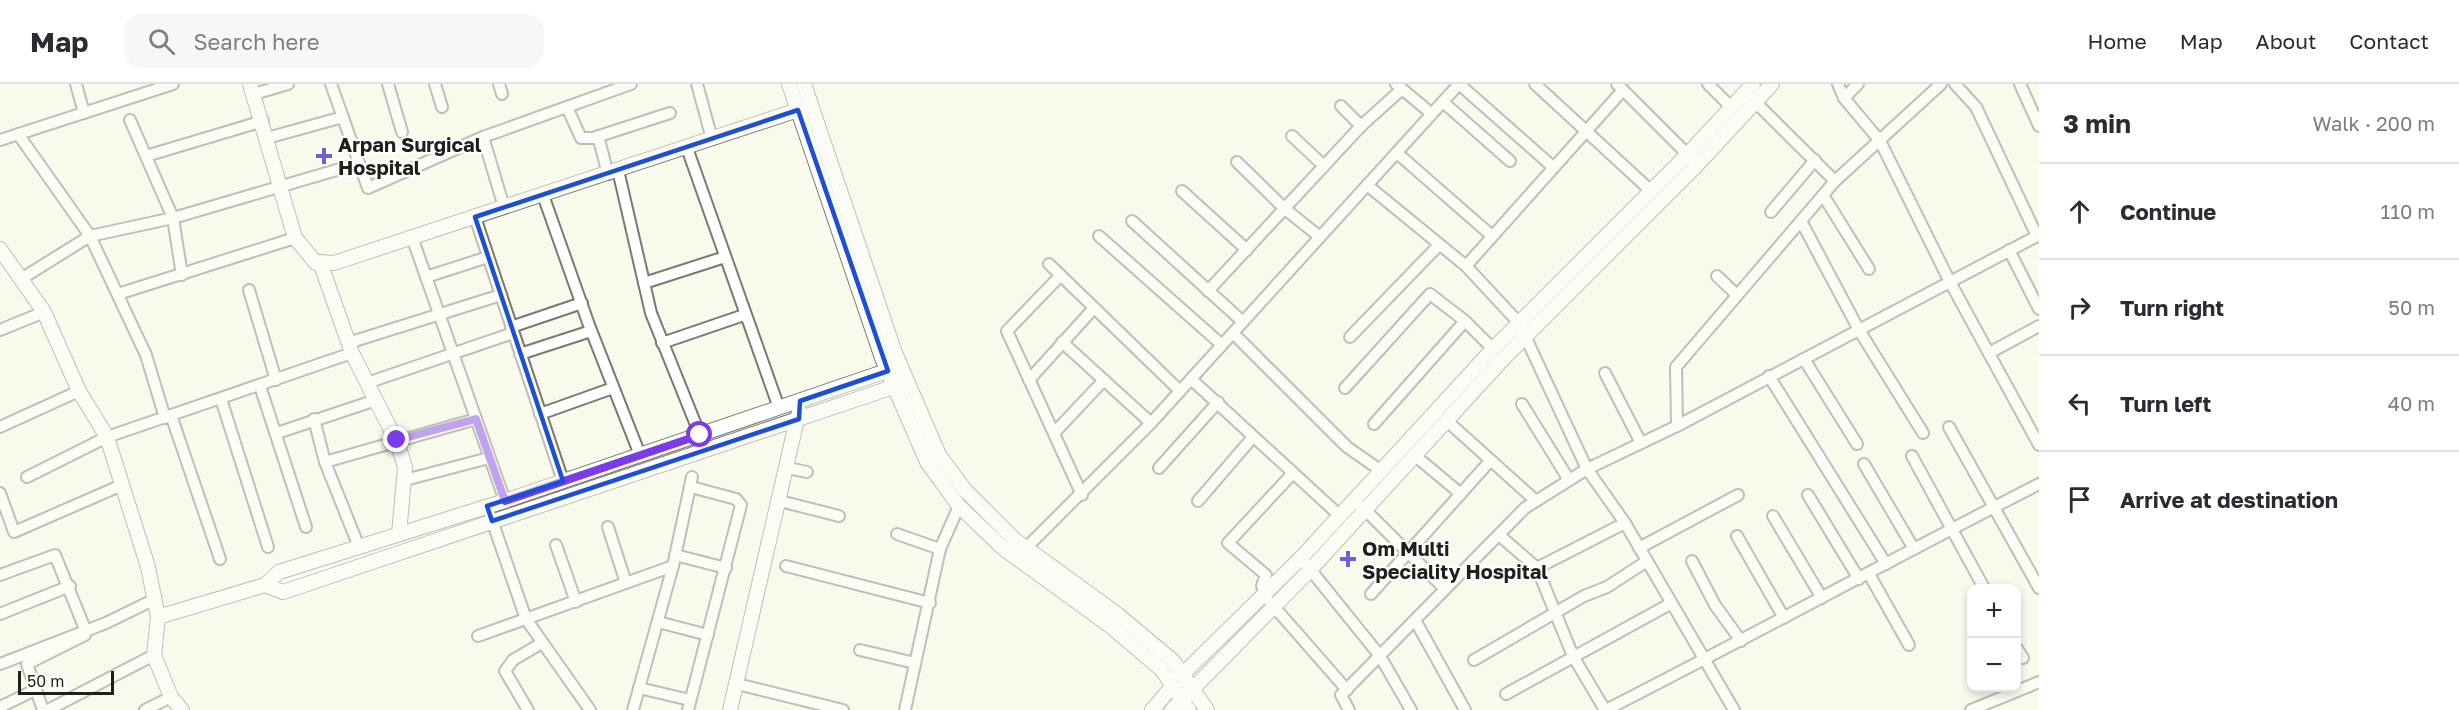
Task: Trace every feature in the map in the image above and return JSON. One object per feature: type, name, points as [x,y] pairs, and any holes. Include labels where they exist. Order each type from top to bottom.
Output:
[{"type":"street","points":[[76,84],[84,113]]},
{"type":"street","points":[[0,140],[173,84]]},
{"type":"street","points":[[288,84],[252,89],[267,138],[278,187],[295,238],[316,263],[334,263],[812,106]]},
{"type":"street","points":[[331,84],[357,164],[368,188],[483,137],[631,84]]},
{"type":"street","points":[[388,84],[402,132]]},
{"type":"street","points":[[435,84],[442,106]]},
{"type":"street","points":[[697,84],[712,140]]},
{"type":"street","points":[[789,84],[894,369],[939,455],[965,490],[1004,530],[1117,614],[1173,661],[1207,710]]},
{"type":"street","points":[[804,84],[894,369]]},
{"type":"street","points":[[1015,559],[1082,495],[1151,423],[1459,84],[1553,167]]},
{"type":"street","points":[[1534,84],[1650,190]]},
{"type":"street","points":[[1708,84],[1732,108]]},
{"type":"street","points":[[1152,710],[1182,675],[1269,598],[1310,570],[1359,504],[1380,470],[1492,349],[1650,190],[1692,160],[1732,108],[1751,93],[1772,84]]},
{"type":"street","points":[[1838,84],[1844,98],[1880,141],[1950,282],[1989,353],[2035,428],[2039,445]]},
{"type":"street","points":[[1844,98],[1858,84]]},
{"type":"street","points":[[1677,426],[1676,367],[1835,181],[1941,84]]},
{"type":"street","points":[[1350,710],[1341,695],[1525,508],[1587,469],[1677,426],[2038,235],[1976,107],[1955,84]]},
{"type":"street","points":[[2020,84],[2039,126]]},
{"type":"street","points":[[1208,291],[1399,87],[1432,114]]},
{"type":"street","points":[[1466,266],[1586,130],[1620,87],[1692,160]]},
{"type":"street","points":[[1751,93],[1835,181]]},
{"type":"street","points":[[1172,710],[1185,704],[1191,688],[1339,515],[1359,504],[1413,454],[1692,160],[1751,93]]},
{"type":"street","points":[[1443,102],[1510,161]]},
{"type":"street","points":[[1341,106],[1361,126]]},
{"type":"street","points":[[567,107],[580,138],[598,136],[669,112]]},
{"type":"street","points":[[267,138],[343,117]]},
{"type":"street","points":[[130,120],[173,218],[182,275]]},
{"type":"street","points":[[146,156],[262,121]]},
{"type":"street","points":[[18,134],[90,236],[118,294],[146,355],[220,559]]},
{"type":"street","points":[[598,136],[613,172],[651,313],[700,435]]},
{"type":"street","points":[[1292,136],[1324,166]]},
{"type":"street","points":[[483,137],[504,207]]},
{"type":"street","points":[[687,148],[778,408]]},
{"type":"street","points":[[1397,153],[1492,236]]},
{"type":"street","points":[[1771,212],[1815,160]]},
{"type":"street","points":[[1237,162],[1285,209],[1320,237]]},
{"type":"street","points":[[21,279],[90,236],[173,218],[357,164]]},
{"type":"street","points":[[1367,185],[1438,246],[1466,266],[1519,323],[1587,469],[1624,523],[1734,710]]},
{"type":"street","points":[[1182,191],[1247,250]]},
{"type":"street","points":[[543,195],[591,331],[640,455]]},
{"type":"street","points":[[1823,195],[1869,269]]},
{"type":"street","points":[[475,217],[563,481]]},
{"type":"street","points":[[1132,221],[1243,322]]},
{"type":"street","points":[[1801,221],[1859,330],[1923,433]]},
{"type":"street","points":[[1099,236],[1222,345]]},
{"type":"street","points":[[412,237],[505,501]]},
{"type":"street","points":[[118,294],[295,238]]},
{"type":"street","points":[[1350,337],[1438,246]]},
{"type":"street","points":[[2009,250],[2039,309]]},
{"type":"street","points":[[1,252],[44,312],[79,391],[106,437],[148,567],[158,617],[154,655],[171,697],[182,710]]},
{"type":"street","points":[[426,277],[488,257]]},
{"type":"street","points":[[644,283],[724,257]]},
{"type":"street","points":[[320,262],[350,348],[398,441],[405,467],[399,534]]},
{"type":"street","points":[[1050,264],[1180,391]]},
{"type":"street","points":[[1060,276],[1007,332],[1055,432],[1082,495]]},
{"type":"street","points":[[1717,276],[1737,295]]},
{"type":"street","points":[[249,290],[276,380]]},
{"type":"street","points":[[1345,388],[1430,294],[1465,321],[1492,349]]},
{"type":"street","points":[[27,477],[106,437],[260,386],[439,314],[501,295]]},
{"type":"street","points":[[367,383],[453,354],[582,303]]},
{"type":"street","points":[[1029,380],[1094,308]]},
{"type":"street","points":[[0,330],[44,312]]},
{"type":"street","points":[[662,343],[744,315]]},
{"type":"street","points":[[1374,424],[1465,321]]},
{"type":"street","points":[[1989,353],[2039,326]]},
{"type":"street","points":[[520,354],[591,331]]},
{"type":"street","points":[[1233,333],[1347,447],[1380,470]]},
{"type":"street","points":[[1062,342],[1151,423]]},
{"type":"street","points":[[1804,359],[1857,444]]},
{"type":"street","points":[[158,617],[265,585],[279,572],[505,501],[894,369]]},
{"type":"street","points":[[1605,373],[1641,442]]},
{"type":"street","points":[[1769,376],[1886,564]]},
{"type":"street","points":[[1191,379],[1339,515]]},
{"type":"street","points":[[1055,432],[1104,380]]},
{"type":"street","points":[[265,585],[283,592],[901,384]]},
{"type":"street","points":[[901,384],[927,462],[959,506],[1015,559],[1109,625],[1162,670],[1185,704]]},
{"type":"street","points":[[260,386],[306,527]]},
{"type":"street","points":[[540,414],[613,388]]},
{"type":"street","points":[[0,427],[79,391]]},
{"type":"street","points":[[221,399],[268,547]]},
{"type":"street","points":[[277,433],[376,400]]},
{"type":"street","points":[[730,710],[788,468],[799,419],[800,401]]},
{"type":"street","points":[[1159,468],[1218,402]]},
{"type":"street","points":[[1522,404],[1569,480]]},
{"type":"street","points":[[314,419],[325,462],[359,547]]},
{"type":"street","points":[[325,462],[476,419]]},
{"type":"street","points":[[1446,420],[1536,501]]},
{"type":"street","points":[[1949,427],[2039,588]]},
{"type":"street","points":[[1198,501],[1254,437]]},
{"type":"street","points":[[1413,454],[1461,494]]},
{"type":"street","points":[[1912,456],[1982,584]]},
{"type":"street","points":[[405,480],[489,458]]},
{"type":"street","points":[[1371,594],[1490,461]]},
{"type":"street","points":[[1864,464],[1914,549]]},
{"type":"street","points":[[788,468],[807,472]]},
{"type":"street","points":[[1293,473],[1228,543],[1266,575],[1262,586],[1269,598],[1347,690]]},
{"type":"street","points":[[633,710],[639,688],[658,622],[674,561],[691,482],[735,499],[741,505],[726,568],[689,705],[639,688]]},
{"type":"street","points":[[1499,535],[1537,568],[1573,656],[1605,710],[1741,641],[1950,528],[2039,484]]},
{"type":"street","points":[[0,493],[14,532],[122,485]]},
{"type":"street","points":[[1639,548],[1738,495]]},
{"type":"street","points":[[1808,495],[1909,645]]},
{"type":"street","points":[[780,501],[839,516]]},
{"type":"street","points":[[1359,504],[1445,589]]},
{"type":"street","points":[[487,506],[526,620],[591,710]]},
{"type":"street","points":[[905,710],[940,549],[959,506]]},
{"type":"street","points":[[1773,516],[1822,598]]},
{"type":"street","points":[[1537,568],[1624,523]]},
{"type":"street","points":[[608,526],[627,583]]},
{"type":"street","points":[[897,534],[940,549]]},
{"type":"street","points":[[1737,536],[1784,618]]},
{"type":"street","points":[[556,545],[576,602]]},
{"type":"street","points":[[0,575],[55,555],[70,586],[85,629]]},
{"type":"street","points":[[1300,558],[1380,656],[1411,710]]},
{"type":"street","points":[[478,636],[627,583],[674,561],[726,568]]},
{"type":"street","points":[[1474,660],[1555,616],[1647,561]]},
{"type":"street","points":[[1692,561],[1715,605],[1741,641]]},
{"type":"street","points":[[786,566],[930,603]]},
{"type":"street","points":[[0,614],[70,586]]},
{"type":"street","points":[[0,664],[26,660],[153,600]]},
{"type":"street","points":[[1506,694],[1670,604]]},
{"type":"street","points":[[1415,620],[1465,710]]},
{"type":"street","points":[[658,622],[708,635]]},
{"type":"street","points":[[26,660],[85,629],[106,623]]},
{"type":"street","points":[[528,710],[505,671],[513,660],[542,643]]},
{"type":"street","points":[[860,650],[915,663]]},
{"type":"street","points":[[48,710],[154,655]]},
{"type":"street","points":[[26,660],[34,690],[43,710]]},
{"type":"street","points":[[1971,710],[2039,682]]},
{"type":"street","points":[[737,684],[843,710]]},
{"type":"street","points":[[0,707],[34,690]]},
{"type":"street","points":[[146,710],[171,697]]},
{"type":"highlighted area","points":[[798,110],[888,371],[800,401],[799,419],[492,521],[487,506],[563,481],[475,217]]},
{"type":"place","name":"Arpan Surgical Hospital","points":[[324,156]]},
{"type":"place","name":"Om Multi Speciality Hospital","points":[[1348,559]]},
{"type":"route","points":[[397,440],[476,419],[505,501],[700,435]]}]
